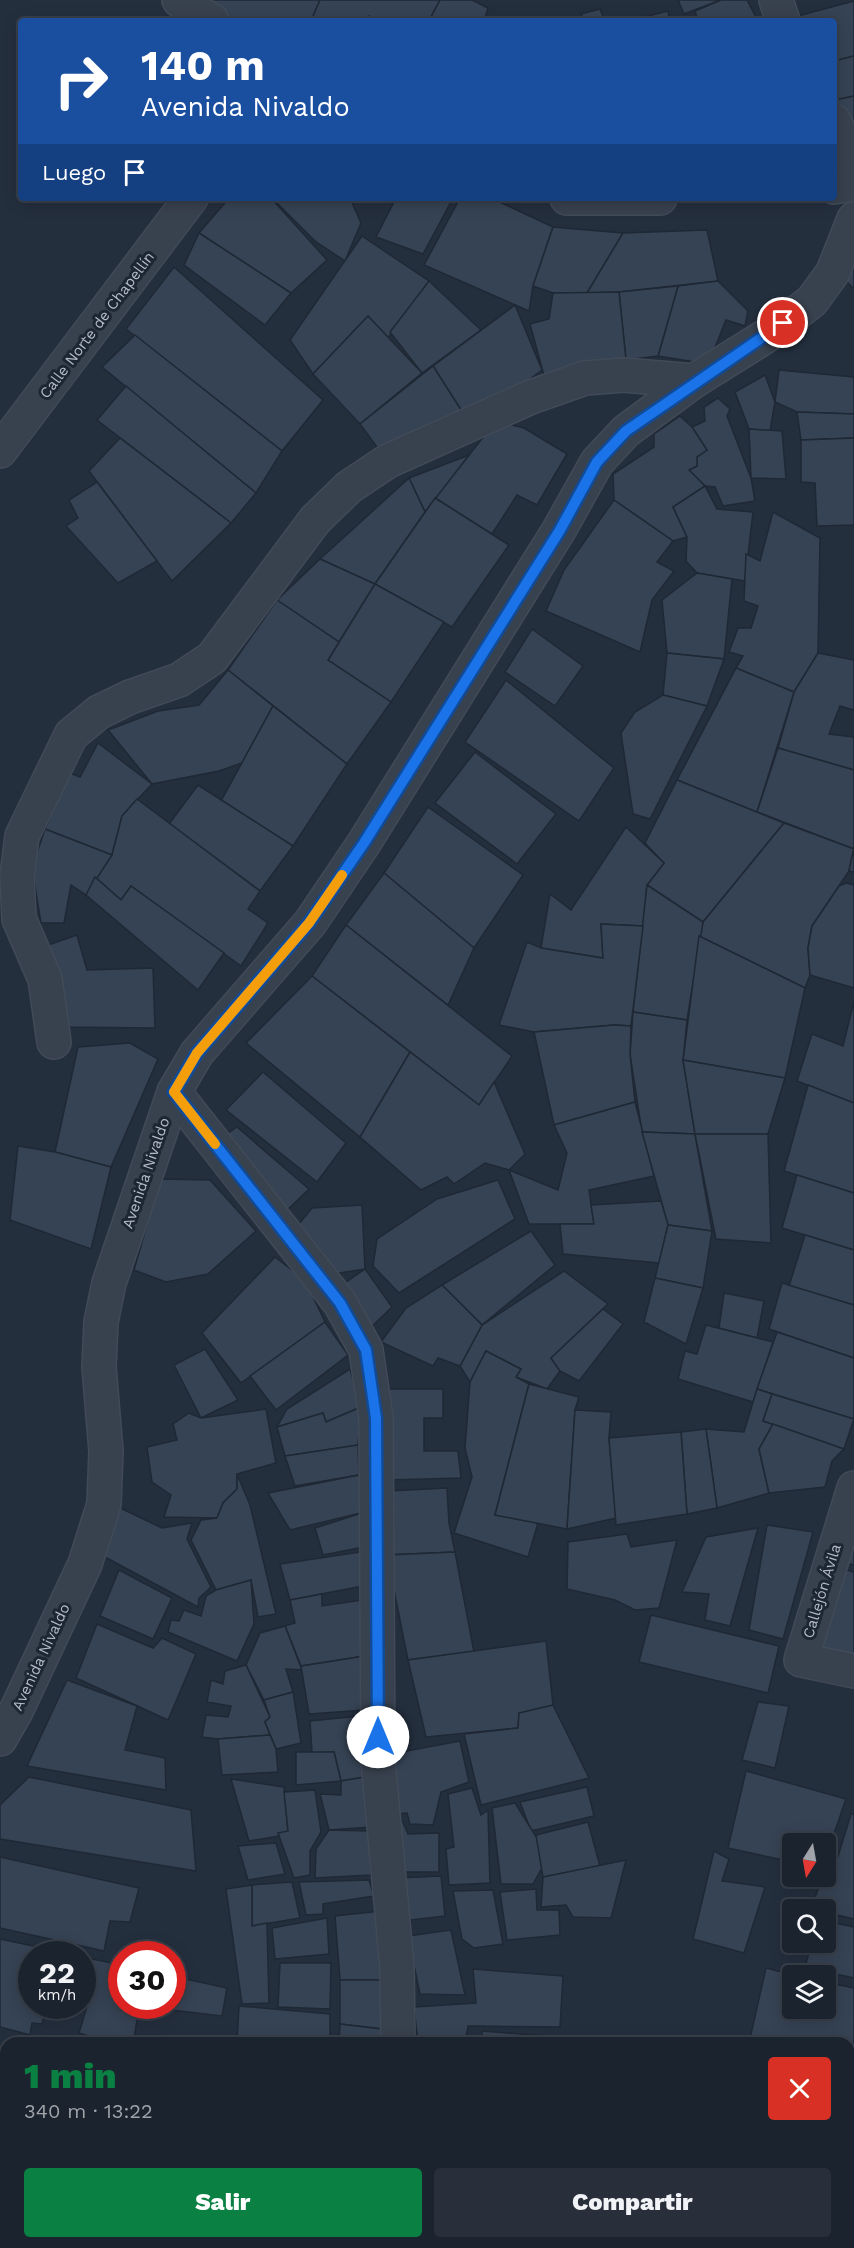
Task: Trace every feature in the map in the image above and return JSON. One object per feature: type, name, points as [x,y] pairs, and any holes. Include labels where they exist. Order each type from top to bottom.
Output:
[{"type":"street","points":[[180,0],[207,18]]},
{"type":"street","points":[[776,0],[782,18]]},
{"type":"street","points":[[837,127],[854,161]]},
{"type":"street","points":[[837,187],[854,184]]},
{"type":"street","name":"Calle Norte de Chapellín","points":[[5,438],[189,201]]},
{"type":"street","name":"Avenida Nivaldo","points":[[0,1739],[16,1711],[85,1564],[104,1504],[106,1451],[99,1367],[100,1322],[113,1272],[174,1092],[197,1053],[309,923],[364,843],[560,530],[597,462],[626,431],[694,381],[769,334],[812,301],[833,273],[854,219]]},
{"type":"street","points":[[54,1042],[45,979],[19,919],[16,876],[22,836],[71,735],[99,712],[130,697],[179,680],[212,658],[315,520],[350,487],[388,461],[531,397],[585,378],[624,375],[694,381]]},
{"type":"street","points":[[174,1092],[340,1303],[366,1350],[376,1418],[378,1760],[397,1967],[398,2037]]},
{"type":"street","name":"Callejón Ávila","points":[[854,1488],[801,1660],[854,1671]]},
{"type":"building","points":[[204,0],[320,0],[312,18],[231,18]]},
{"type":"building","points":[[320,0],[440,0],[431,18],[374,18],[369,16],[368,18],[312,18]]},
{"type":"building","points":[[440,0],[472,0],[488,8],[485,18],[431,18]]},
{"type":"building","points":[[678,0],[721,0],[684,14]]},
{"type":"building","points":[[721,0],[747,0],[756,18],[697,18],[695,11]]},
{"type":"building","points":[[854,1],[854,56],[837,60],[837,18],[799,18],[798,16]]},
{"type":"building","points":[[600,9],[604,18],[583,18],[581,14]]},
{"type":"building","points":[[668,11],[669,18],[640,18]]},
{"type":"building","points":[[854,56],[854,96],[837,100],[837,60]]},
{"type":"building","points":[[854,96],[854,141],[837,104],[837,100]]},
{"type":"building","points":[[226,201],[274,201],[327,260],[291,293],[199,233]]},
{"type":"building","points":[[275,201],[351,201],[361,223],[345,261],[316,242]]},
{"type":"building","points":[[394,201],[451,201],[423,254],[376,237]]},
{"type":"building","points":[[458,201],[497,201],[553,227],[533,286],[529,311],[424,265]]},
{"type":"building","points":[[553,227],[623,233],[587,293],[553,293],[533,286]]},
{"type":"building","points":[[707,230],[718,281],[619,292],[587,293],[623,233]]},
{"type":"building","points":[[199,233],[291,293],[265,325],[184,265]]},
{"type":"building","points":[[362,236],[429,281],[388,338],[368,316],[313,374],[290,340]]},
{"type":"building","points":[[852,257],[854,258],[854,289],[847,282]]},
{"type":"building","points":[[174,267],[323,400],[282,451],[126,329]]},
{"type":"building","points":[[429,281],[481,330],[422,373],[390,332]]},
{"type":"building","points":[[718,281],[748,311],[745,326],[726,320],[712,355],[701,363],[658,356],[678,286]]},
{"type":"building","points":[[678,286],[658,356],[626,360],[619,292]]},
{"type":"building","points":[[619,292],[626,360],[546,383],[530,324],[549,319],[553,293]]},
{"type":"building","points":[[515,305],[542,370],[470,424],[433,366]]},
{"type":"building","points":[[368,316],[422,373],[360,424],[313,374]]},
{"type":"building","points":[[135,335],[282,451],[256,493],[102,367]]},
{"type":"building","points":[[433,366],[470,424],[382,454],[360,424]]},
{"type":"building","points":[[779,370],[854,377],[854,414],[797,412],[775,402]]},
{"type":"building","points":[[765,375],[775,402],[770,431],[749,429],[735,392]]},
{"type":"building","points":[[126,386],[256,493],[231,523],[97,420]]},
{"type":"building","points":[[718,398],[730,409],[727,416],[751,478],[755,501],[723,506],[715,487],[705,486],[689,470],[697,466],[697,457],[707,450],[692,427],[705,421],[704,407]]},
{"type":"building","points":[[797,412],[854,414],[854,438],[801,440]]},
{"type":"building","points":[[680,416],[692,427],[707,450],[697,457],[697,466],[689,470],[705,486],[673,507],[687,537],[673,541],[614,500],[613,474],[654,447],[654,434]]},
{"type":"building","points":[[496,421],[524,428],[567,454],[537,505],[517,495],[492,534],[435,498]]},
{"type":"building","points":[[749,429],[782,431],[786,479],[751,478]]},
{"type":"building","points":[[120,438],[231,523],[172,581],[89,471]]},
{"type":"building","points":[[854,438],[854,525],[817,526],[815,483],[801,482],[801,440]]},
{"type":"building","points":[[469,455],[425,512],[409,478]]},
{"type":"building","points":[[409,478],[425,512],[375,584],[320,559]]},
{"type":"building","points":[[97,482],[157,561],[118,583],[66,526],[78,518],[69,500]]},
{"type":"building","points":[[705,486],[717,509],[753,512],[745,581],[697,573],[686,561],[687,537],[673,507]]},
{"type":"building","points":[[435,498],[509,545],[452,627],[375,584]]},
{"type":"building","points":[[614,500],[673,541],[657,562],[674,571],[652,600],[640,652],[546,611],[564,570]]},
{"type":"building","points":[[773,512],[820,538],[818,653],[794,692],[736,668],[743,656],[729,652],[738,628],[751,628],[758,606],[744,601],[746,554],[760,561]]},
{"type":"building","points":[[320,559],[375,584],[339,642],[277,600]]},
{"type":"building","points":[[697,573],[732,579],[724,659],[667,653],[662,600]]},
{"type":"building","points":[[375,584],[444,622],[391,702],[328,660]]},
{"type":"building","points":[[277,600],[339,642],[328,660],[391,702],[347,764],[228,670]]},
{"type":"building","points":[[532,629],[583,666],[555,706],[505,672]]},
{"type":"building","points":[[667,653],[724,659],[707,706],[663,695]]},
{"type":"building","points":[[818,653],[854,660],[854,710],[840,706],[829,734],[854,737],[854,770],[778,748],[794,692]]},
{"type":"building","points":[[736,668],[794,692],[757,812],[677,780]]},
{"type":"building","points":[[228,670],[273,706],[242,763],[219,771],[152,784],[108,730],[158,711],[199,705]]},
{"type":"building","points":[[506,680],[614,768],[579,821],[465,742]]},
{"type":"building","points":[[663,695],[707,706],[650,819],[633,814],[621,733],[635,712]]},
{"type":"building","points":[[273,706],[347,764],[293,846],[221,801]]},
{"type":"building","points":[[98,743],[152,784],[122,816],[112,855],[45,829],[70,773],[80,777]]},
{"type":"building","points":[[778,748],[854,770],[854,849],[757,812]]},
{"type":"building","points":[[475,752],[556,814],[517,864],[435,803]]},
{"type":"building","points":[[677,780],[784,823],[703,922],[647,885],[664,863],[645,843]]},
{"type":"building","points":[[198,785],[293,846],[260,891],[169,824]]},
{"type":"building","points":[[137,799],[260,891],[248,909],[268,923],[241,966],[131,886],[121,900],[95,877],[112,855],[122,816]]},
{"type":"building","points":[[428,807],[523,875],[474,948],[384,873]]},
{"type":"building","points":[[784,823],[854,849],[849,871],[812,926],[808,948],[810,975],[805,988],[699,936],[703,922]]},
{"type":"building","points":[[626,827],[664,863],[647,885],[643,926],[601,924],[603,958],[541,948],[550,894],[571,910]]},
{"type":"building","points":[[45,829],[112,855],[86,895],[71,885],[64,923],[41,923],[32,868]]},
{"type":"building","points":[[854,847],[854,872],[849,871]]},
{"type":"building","points":[[384,873],[474,948],[448,1005],[346,925]]},
{"type":"building","points":[[95,877],[121,900],[131,886],[224,953],[198,990],[86,895]]},
{"type":"building","points":[[846,883],[854,885],[854,988],[810,975],[808,948],[812,926],[839,886]]},
{"type":"building","points":[[647,885],[703,922],[687,1020],[633,1012]]},
{"type":"building","points":[[601,924],[643,926],[631,1026],[614,1025],[534,1032],[499,1025],[527,942],[541,948],[603,958]]},
{"type":"building","points":[[346,925],[512,1056],[479,1105],[312,976]]},
{"type":"building","points":[[77,935],[87,970],[153,968],[155,1028],[61,1027],[45,946]]},
{"type":"building","points":[[699,936],[805,988],[785,1078],[683,1060]]},
{"type":"building","points":[[312,976],[410,1052],[360,1137],[246,1043]]},
{"type":"building","points":[[854,1001],[854,1103],[797,1081],[812,1034],[843,1046]]},
{"type":"building","points":[[633,1012],[687,1020],[683,1060],[695,1134],[642,1132],[630,1054]]},
{"type":"building","points":[[614,1025],[631,1026],[630,1054],[635,1102],[554,1125],[534,1032]]},
{"type":"building","points":[[130,1043],[158,1059],[111,1167],[55,1152],[78,1047]]},
{"type":"building","points":[[410,1052],[479,1105],[494,1082],[525,1154],[509,1170],[485,1163],[454,1184],[447,1177],[421,1190],[360,1137]]},
{"type":"building","points":[[683,1060],[785,1078],[768,1134],[695,1134]]},
{"type":"building","points":[[263,1072],[346,1143],[317,1182],[226,1110]]},
{"type":"building","points":[[808,1085],[854,1103],[854,1193],[784,1171]]},
{"type":"building","points":[[635,1102],[654,1176],[589,1190],[594,1224],[529,1224],[509,1170],[558,1190],[567,1153],[554,1125]]},
{"type":"building","points":[[237,1127],[309,1189],[282,1215],[222,1137]]},
{"type":"building","points":[[642,1132],[695,1134],[712,1231],[668,1225]]},
{"type":"building","points":[[695,1134],[768,1134],[771,1243],[716,1239]]},
{"type":"building","points":[[18,1146],[55,1152],[111,1167],[91,1249],[10,1220]]},
{"type":"building","points":[[797,1175],[854,1193],[854,1250],[782,1228]]},
{"type":"building","points":[[160,1179],[210,1180],[256,1231],[208,1274],[166,1282],[134,1270]]},
{"type":"building","points":[[498,1180],[515,1219],[399,1293],[373,1266],[377,1239],[437,1199]]},
{"type":"building","points":[[661,1201],[668,1225],[659,1263],[563,1254],[560,1224],[594,1224],[591,1205]]},
{"type":"building","points":[[362,1205],[365,1269],[333,1274],[299,1224],[312,1208]]},
{"type":"building","points":[[668,1225],[712,1231],[703,1288],[655,1278]]},
{"type":"building","points":[[531,1231],[555,1265],[482,1325],[442,1285]]},
{"type":"building","points":[[805,1235],[854,1250],[854,1305],[789,1286]]},
{"type":"building","points":[[275,1257],[305,1280],[325,1322],[241,1383],[202,1333]]},
{"type":"building","points":[[365,1269],[392,1307],[367,1331],[339,1287]]},
{"type":"building","points":[[564,1271],[608,1304],[551,1358],[560,1371],[547,1389],[516,1377],[521,1369],[486,1351],[470,1382],[460,1366],[482,1325]]},
{"type":"building","points":[[655,1278],[703,1288],[686,1344],[644,1322]]},
{"type":"building","points":[[782,1283],[854,1305],[854,1358],[769,1329]]},
{"type":"building","points":[[442,1285],[482,1325],[460,1366],[438,1358],[433,1366],[381,1342],[406,1308]]},
{"type":"building","points":[[724,1293],[764,1301],[757,1338],[719,1328]]},
{"type":"building","points":[[603,1309],[623,1324],[579,1381],[560,1371],[551,1358]]},
{"type":"building","points":[[325,1322],[348,1355],[276,1410],[250,1376]]},
{"type":"building","points":[[706,1325],[773,1342],[753,1402],[678,1379],[685,1351],[697,1354]]},
{"type":"building","points":[[777,1332],[854,1358],[854,1419],[757,1389]]},
{"type":"building","points":[[205,1349],[238,1400],[201,1418],[174,1365]]},
{"type":"building","points":[[486,1351],[521,1369],[516,1377],[529,1384],[495,1515],[538,1523],[528,1557],[454,1533],[472,1477],[465,1448],[470,1382]]},
{"type":"building","points":[[350,1369],[361,1407],[326,1422],[323,1413],[277,1427],[287,1409]]},
{"type":"building","points":[[529,1384],[579,1397],[575,1410],[567,1529],[495,1515]]},
{"type":"building","points":[[385,1389],[443,1389],[443,1418],[424,1418],[424,1451],[458,1451],[461,1478],[387,1480]]},
{"type":"building","points":[[757,1389],[772,1394],[763,1421],[773,1424],[759,1449],[769,1493],[717,1508],[706,1429],[744,1432]]},
{"type":"building","points":[[772,1394],[854,1419],[844,1449],[763,1421]]},
{"type":"building","points":[[361,1407],[358,1445],[285,1456],[277,1427],[323,1413],[326,1422]]},
{"type":"building","points":[[266,1409],[276,1463],[237,1474],[237,1489],[223,1503],[217,1518],[164,1517],[171,1495],[152,1482],[147,1447],[177,1440],[173,1424],[189,1413],[201,1418]]},
{"type":"building","points":[[575,1410],[611,1412],[609,1438],[616,1518],[567,1529]]},
{"type":"building","points":[[773,1424],[844,1449],[832,1461],[825,1487],[769,1493],[759,1449]]},
{"type":"building","points":[[706,1429],[717,1508],[687,1514],[681,1432]]},
{"type":"building","points":[[681,1432],[687,1514],[616,1525],[609,1438]]},
{"type":"building","points":[[358,1445],[359,1475],[295,1486],[285,1456]]},
{"type":"building","points":[[237,1474],[250,1505],[276,1614],[258,1617],[251,1580],[216,1590],[191,1540],[201,1520],[217,1518],[223,1503],[237,1489]]},
{"type":"building","points":[[359,1475],[365,1512],[290,1530],[268,1493]]},
{"type":"building","points":[[447,1488],[449,1523],[455,1552],[387,1555],[388,1491]]},
{"type":"building","points":[[112,1504],[162,1528],[192,1523],[187,1539],[211,1587],[199,1598],[198,1607],[103,1556]]},
{"type":"building","points":[[365,1512],[364,1547],[323,1555],[315,1528]]},
{"type":"building","points":[[854,1524],[854,1565],[842,1562]]},
{"type":"building","points":[[767,1525],[813,1532],[783,1639],[749,1630]]},
{"type":"building","points":[[758,1528],[730,1626],[705,1620],[709,1594],[682,1592],[706,1537]]},
{"type":"building","points":[[627,1534],[631,1547],[677,1540],[659,1608],[635,1610],[615,1600],[567,1589],[568,1542]]},
{"type":"building","points":[[360,1552],[363,1586],[290,1600],[280,1564]]},
{"type":"building","points":[[455,1552],[474,1652],[408,1660],[387,1555]]},
{"type":"building","points":[[838,1568],[854,1572],[854,1655],[816,1647]]},
{"type":"building","points":[[119,1570],[172,1598],[153,1639],[100,1616]]},
{"type":"building","points":[[251,1580],[254,1624],[237,1661],[168,1632],[171,1620],[179,1621],[184,1610],[201,1616],[206,1596],[216,1590]]},
{"type":"building","points":[[322,1594],[322,1606],[362,1600],[365,1656],[301,1666],[285,1626],[295,1623],[290,1600]]},
{"type":"building","points":[[651,1615],[779,1646],[768,1693],[639,1662]]},
{"type":"building","points":[[97,1624],[153,1648],[162,1638],[196,1654],[168,1720],[76,1678]]},
{"type":"building","points":[[285,1626],[302,1670],[286,1669],[293,1692],[264,1700],[246,1665],[260,1633]]},
{"type":"building","points":[[546,1641],[553,1705],[519,1713],[518,1728],[426,1737],[408,1660]]},
{"type":"building","points":[[365,1656],[365,1710],[309,1714],[301,1666]]},
{"type":"building","points":[[246,1665],[270,1717],[265,1722],[270,1735],[218,1739],[202,1737],[206,1715],[228,1717],[231,1706],[207,1702],[211,1680],[223,1684],[225,1671]]},
{"type":"building","points":[[67,1680],[137,1706],[125,1750],[165,1758],[166,1790],[27,1766]]},
{"type":"building","points":[[293,1692],[301,1743],[276,1749],[265,1722],[270,1717],[264,1700]]},
{"type":"building","points":[[758,1702],[789,1706],[775,1768],[742,1760]]},
{"type":"building","points":[[553,1705],[589,1778],[481,1805],[464,1734],[518,1728],[519,1713]]},
{"type":"building","points":[[369,1715],[371,1776],[341,1781],[334,1752],[312,1753],[310,1721]]},
{"type":"building","points":[[270,1735],[276,1749],[278,1772],[222,1775],[218,1739]]},
{"type":"building","points":[[460,1741],[469,1782],[441,1792],[433,1825],[410,1824],[407,1813],[392,1814],[385,1755]]},
{"type":"building","points":[[296,1752],[334,1752],[341,1781],[296,1785]]},
{"type":"building","points":[[746,1771],[846,1799],[834,1833],[782,1833],[782,1860],[728,1848]]},
{"type":"building","points":[[371,1776],[371,1827],[329,1830],[320,1794],[341,1795],[341,1781]]},
{"type":"building","points":[[29,1777],[191,1810],[196,1871],[0,1839],[0,1805]]},
{"type":"building","points":[[231,1779],[284,1787],[288,1831],[279,1836],[249,1841]]},
{"type":"building","points":[[587,1787],[594,1816],[531,1831],[520,1802]]},
{"type":"building","points":[[472,1788],[481,1815],[488,1810],[490,1883],[449,1885],[446,1849],[454,1847],[448,1794]]},
{"type":"building","points":[[315,1790],[321,1832],[310,1851],[310,1875],[294,1878],[278,1833],[288,1831],[284,1792]]},
{"type":"building","points":[[515,1803],[537,1838],[542,1868],[533,1884],[501,1884],[492,1808]]},
{"type":"building","points":[[851,1814],[854,1814],[854,1919],[836,1915],[836,1899],[815,1899],[819,1887],[836,1887],[836,1863]]},
{"type":"building","points":[[402,1820],[408,1834],[439,1833],[439,1872],[397,1872],[393,1821]]},
{"type":"building","points":[[588,1822],[600,1866],[543,1877],[536,1835]]},
{"type":"building","points":[[329,1830],[369,1831],[371,1875],[315,1878],[316,1849]]},
{"type":"building","points":[[276,1843],[285,1874],[248,1880],[238,1846]]},
{"type":"building","points":[[714,1851],[729,1859],[722,1881],[765,1887],[744,1953],[693,1939]]},
{"type":"building","points":[[0,1857],[139,1888],[130,1922],[110,1921],[104,1951],[96,1949],[96,1941],[59,1941],[0,1928]]},
{"type":"building","points":[[626,1860],[611,1918],[573,1917],[566,1905],[541,1907],[543,1877]]},
{"type":"building","points":[[441,1876],[445,1916],[402,1921],[399,1878]]},
{"type":"building","points":[[369,1880],[374,1896],[323,1904],[323,1914],[306,1915],[299,1882]]},
{"type":"building","points":[[292,1882],[300,1918],[252,1926],[252,1885]]},
{"type":"building","points":[[252,1885],[252,1926],[267,1923],[269,2003],[242,2004],[226,1889]]},
{"type":"building","points":[[536,1889],[537,1910],[559,1910],[560,1935],[507,1940],[500,1892]]},
{"type":"building","points":[[493,1890],[503,1944],[474,1948],[462,1939],[453,1891]]},
{"type":"building","points":[[381,1911],[385,1980],[340,1980],[335,1916]]},
{"type":"building","points":[[327,1918],[329,1954],[275,1959],[272,1928]]},
{"type":"building","points":[[836,1923],[854,1927],[854,1978],[836,1974],[836,1965],[806,1965],[809,1953],[836,1953]]},
{"type":"building","points":[[451,1930],[465,1995],[420,1994],[408,1936]]},
{"type":"building","points":[[0,1939],[18,1943],[18,2019],[43,2019],[42,2024],[32,2023],[30,2035],[0,2027]]},
{"type":"building","points":[[96,1960],[108,1962],[108,2019],[137,2019],[134,2037],[91,2037],[79,2033],[83,2019],[96,2019]]},
{"type":"building","points":[[280,1963],[331,1963],[330,2009],[278,2007]]},
{"type":"building","points":[[766,1968],[782,1972],[782,2019],[836,2019],[836,1984],[854,1988],[854,2037],[750,2037]]},
{"type":"building","points":[[473,1969],[563,1976],[560,2027],[468,2026],[466,2037],[417,2037],[414,2007],[476,2003]]},
{"type":"building","points":[[186,1979],[227,1988],[222,2016],[186,2012]]},
{"type":"building","points":[[340,1980],[385,1980],[390,2030],[340,2024]]},
{"type":"building","points":[[239,2006],[330,2014],[330,2037],[237,2037]]},
{"type":"building","points":[[340,2024],[390,2030],[389,2037],[339,2037]]},
{"type":"building","points":[[482,2031],[559,2037],[482,2037]]},
{"type":"slow traffic","points":[[215,1144],[174,1092],[197,1053],[309,923],[342,875]]},
{"type":"route","points":[[378,1737],[376,1418],[366,1350],[340,1303],[174,1092],[197,1053],[309,923],[364,843],[560,530],[597,462],[626,431],[694,381],[783,323]]}]
